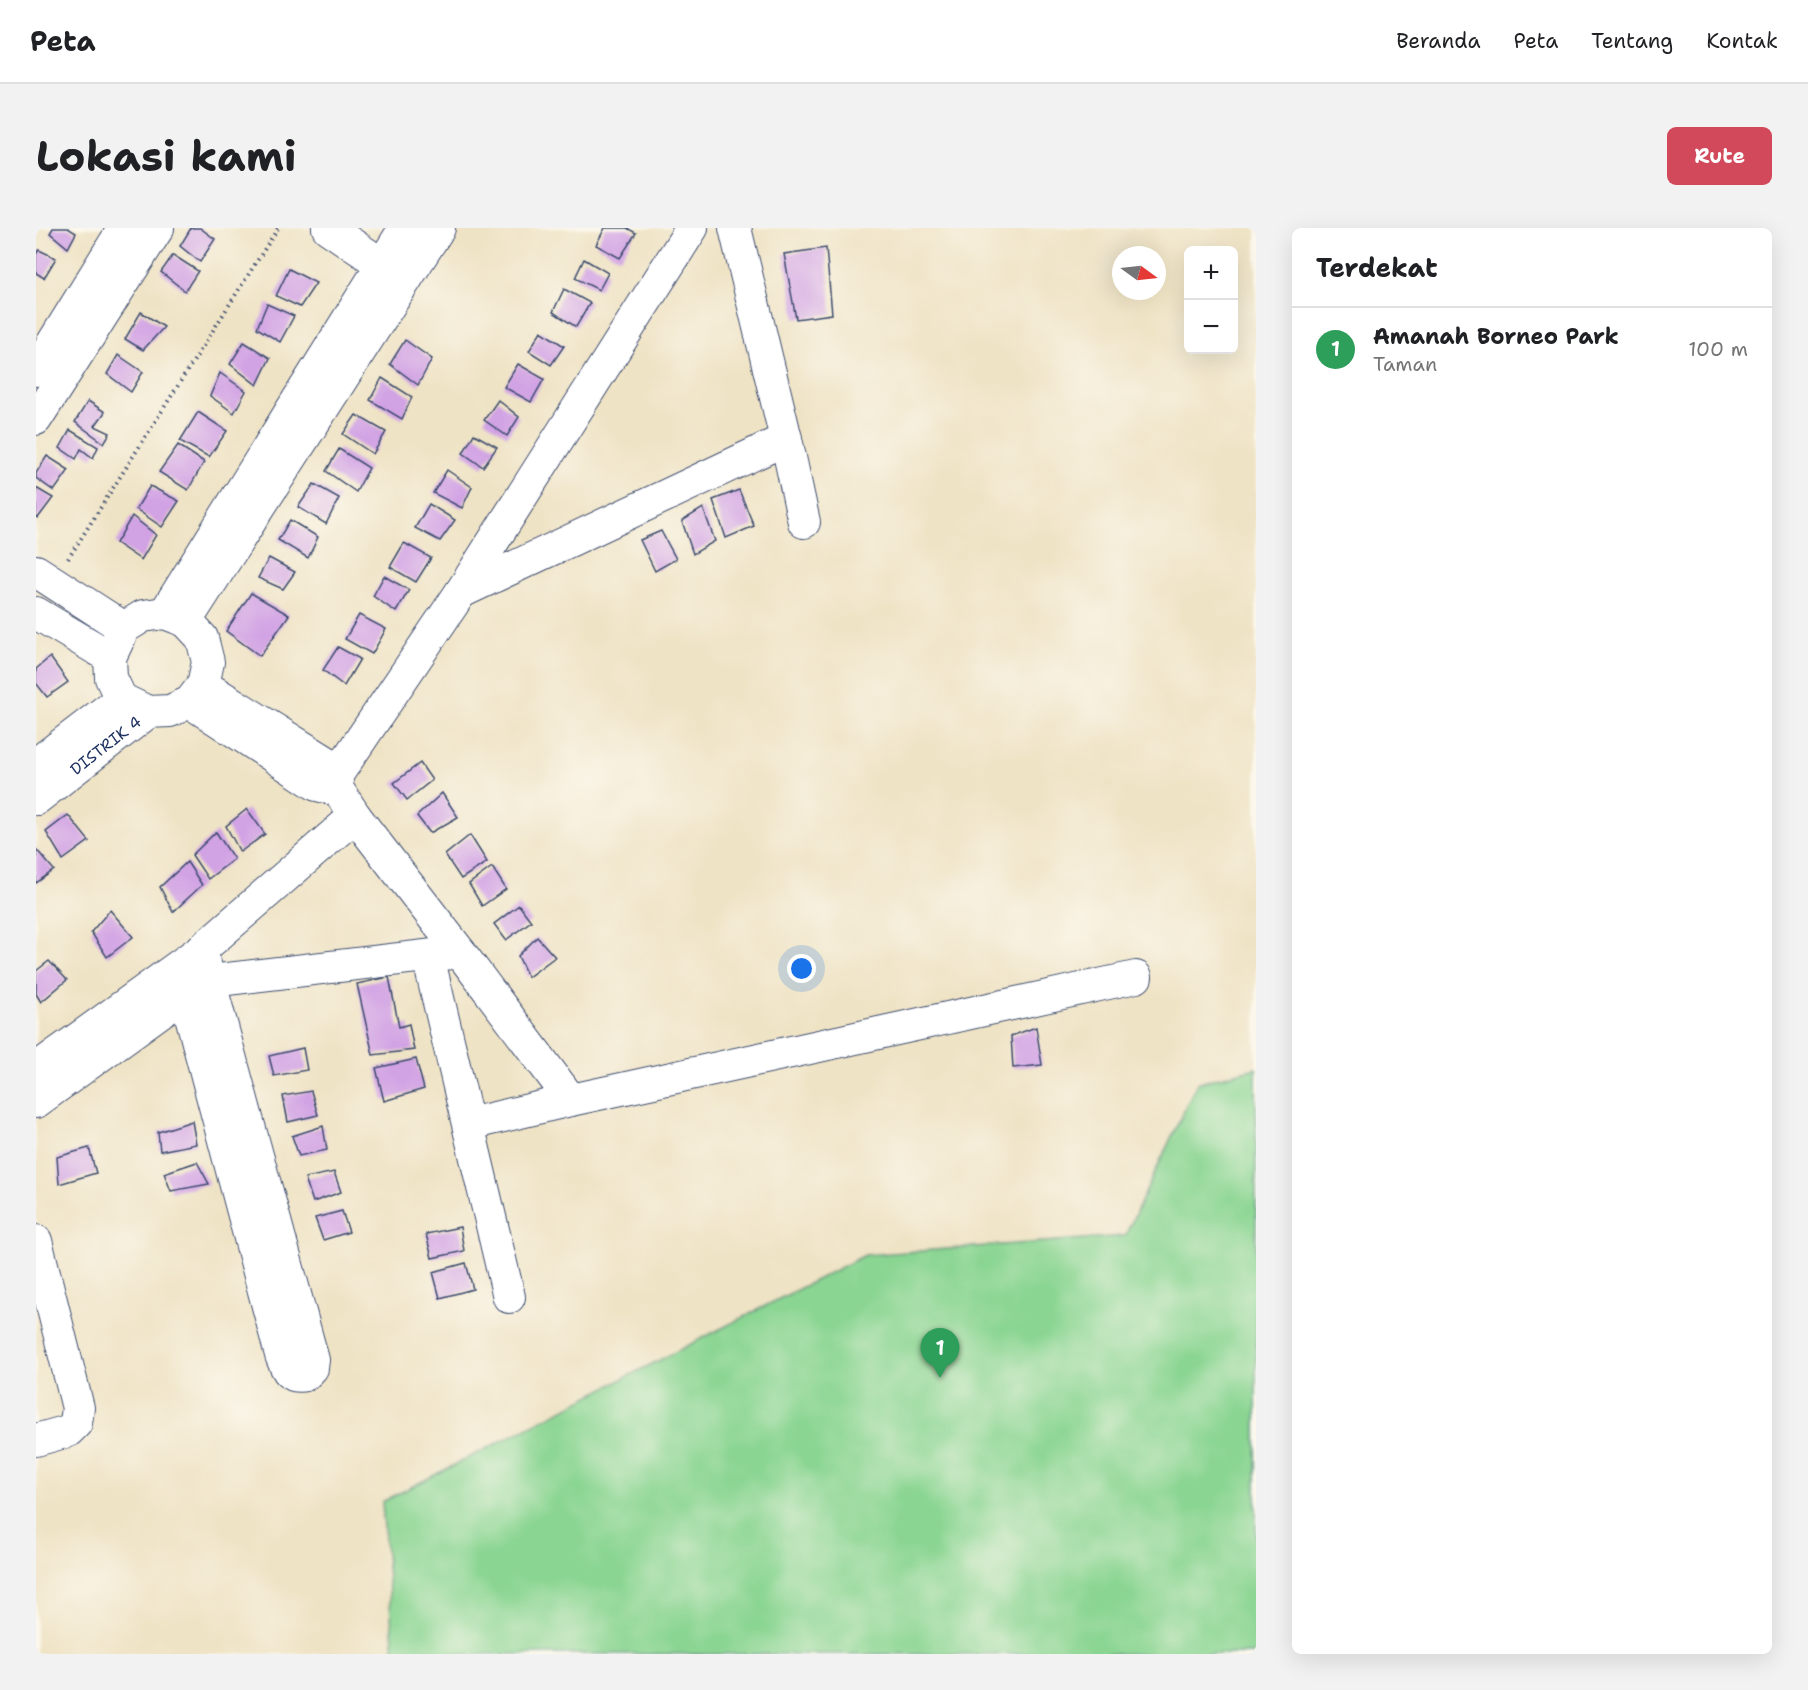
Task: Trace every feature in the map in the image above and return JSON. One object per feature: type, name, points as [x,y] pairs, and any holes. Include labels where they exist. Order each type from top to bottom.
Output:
[{"type":"street","points":[[36,370],[124,228]]},
{"type":"street","points":[[36,419],[158,228]]},
{"type":"street","points":[[328,228],[397,250]]},
{"type":"street","points":[[175,617],[397,250],[439,228]]},
{"type":"street","points":[[334,785],[461,592],[692,228]]},
{"type":"street","points":[[735,228],[804,522]]},
{"type":"street","points":[[461,592],[786,439]]},
{"type":"street","points":[[44,576],[124,628]]},
{"type":"street","points":[[36,614],[110,657]]},
{"type":"street","points":[[143,616],[175,617],[202,639],[208,662],[196,693],[170,711],[135,705],[111,678],[110,657],[124,628],[143,616]]},
{"type":"street","points":[[196,693],[328,764],[334,785],[355,816],[571,1100]]},
{"type":"street","name":"DISTRIK 4","points":[[36,764],[135,705]]},
{"type":"street","name":"DISTRIK 4","points":[[36,799],[135,705]]},
{"type":"street","points":[[36,1102],[194,973],[355,816]]},
{"type":"street","points":[[36,1069],[194,973],[460,952]]},
{"type":"street","points":[[428,956],[470,1124],[509,1297]]},
{"type":"street","points":[[194,973],[313,1360],[312,1368],[305,1375],[293,1376],[288,1372],[281,1355],[194,973]]},
{"type":"street","points":[[470,1124],[1136,977]]},
{"type":"street","points":[[36,1241],[78,1408],[75,1423],[68,1431],[36,1440]]},
{"type":"path","points":[[44,576],[278,228]]},
{"type":"green space","points":[[1256,1068],[1256,1654],[394,1654],[382,1502],[865,1255],[1125,1236],[1197,1083]]},
{"type":"building","points":[[53,228],[68,228],[76,233],[68,248],[50,233]]},
{"type":"building","points":[[191,228],[200,228],[215,239],[200,262],[180,246]]},
{"type":"building","points":[[605,228],[627,228],[636,233],[620,258],[596,245]]},
{"type":"building","points":[[826,248],[832,314],[796,319],[784,254]]},
{"type":"building","points":[[39,250],[56,258],[44,278],[36,273],[36,254]]},
{"type":"building","points":[[173,255],[198,271],[185,291],[161,272]]},
{"type":"building","points":[[584,259],[608,273],[599,290],[575,278]]},
{"type":"building","points":[[289,269],[316,283],[300,307],[276,296]]},
{"type":"building","points":[[564,289],[590,303],[576,327],[553,312]]},
{"type":"building","points":[[267,304],[294,316],[280,342],[257,328]]},
{"type":"building","points":[[141,312],[164,327],[143,350],[125,339]]},
{"type":"building","points":[[541,331],[564,346],[551,365],[529,351]]},
{"type":"building","points":[[405,340],[432,359],[418,385],[390,364]]},
{"type":"building","points":[[244,342],[270,358],[257,385],[230,364]]},
{"type":"building","points":[[118,355],[143,372],[131,392],[107,374]]},
{"type":"building","points":[[518,364],[544,379],[531,402],[504,387]]},
{"type":"building","points":[[220,373],[246,391],[234,413],[210,396]]},
{"type":"building","points":[[382,378],[412,397],[402,419],[370,400]]},
{"type":"building","points":[[498,400],[519,417],[507,436],[484,420]]},
{"type":"building","points":[[88,401],[105,412],[95,426],[110,433],[104,443],[75,422]]},
{"type":"building","points":[[198,412],[227,431],[209,457],[180,441]]},
{"type":"building","points":[[356,415],[386,432],[373,454],[343,434]]},
{"type":"building","points":[[70,430],[98,447],[93,458],[81,449],[76,459],[60,448]]},
{"type":"building","points":[[474,434],[497,447],[483,467],[463,453]]},
{"type":"building","points":[[178,445],[204,462],[188,490],[159,472]]},
{"type":"building","points":[[339,449],[369,468],[356,492],[326,471]]},
{"type":"building","points":[[47,456],[69,470],[54,491],[36,478],[36,473]]},
{"type":"building","points":[[447,470],[472,487],[462,508],[433,493]]},
{"type":"building","points":[[314,484],[339,498],[326,524],[298,507]]},
{"type":"building","points":[[150,486],[179,501],[162,527],[136,509]]},
{"type":"building","points":[[36,488],[53,498],[38,518],[36,517]]},
{"type":"building","points":[[739,490],[754,526],[726,538],[713,500]]},
{"type":"building","points":[[429,504],[455,520],[440,541],[415,528]]},
{"type":"building","points":[[703,508],[715,541],[693,554],[682,521]]},
{"type":"building","points":[[132,516],[156,535],[141,560],[116,543]]},
{"type":"building","points":[[290,520],[318,537],[308,558],[278,540]]},
{"type":"building","points":[[661,531],[676,559],[655,571],[640,540]]},
{"type":"building","points":[[404,543],[431,558],[416,582],[390,567]]},
{"type":"building","points":[[269,558],[295,572],[283,589],[258,578]]},
{"type":"building","points":[[384,576],[409,590],[396,612],[373,596]]},
{"type":"building","points":[[251,593],[289,615],[260,656],[226,631]]},
{"type":"building","points":[[359,615],[386,629],[372,654],[345,639]]},
{"type":"building","points":[[338,647],[360,659],[344,686],[323,670]]},
{"type":"building","points":[[50,657],[68,682],[47,697],[36,683],[36,669]]},
{"type":"building","points":[[420,763],[432,780],[407,800],[394,783]]},
{"type":"building","points":[[442,793],[458,817],[430,833],[417,816]]},
{"type":"building","points":[[247,809],[265,834],[240,852],[226,826]]},
{"type":"building","points":[[68,815],[89,841],[63,860],[46,832]]},
{"type":"building","points":[[216,832],[234,859],[208,879],[192,855]]},
{"type":"building","points":[[470,835],[487,862],[461,879],[445,855]]},
{"type":"building","points":[[36,849],[54,870],[36,883]]},
{"type":"building","points":[[187,862],[202,885],[173,912],[160,887]]},
{"type":"building","points":[[492,867],[506,889],[482,906],[469,884]]},
{"type":"building","points":[[519,905],[531,921],[506,940],[494,924]]},
{"type":"building","points":[[110,910],[133,937],[107,957],[91,932]]},
{"type":"building","points":[[537,937],[555,957],[528,977],[518,956]]},
{"type":"building","points":[[49,961],[67,980],[41,1002],[36,994],[36,971]]},
{"type":"building","points":[[389,977],[399,1027],[409,1024],[414,1050],[373,1055],[357,984]]},
{"type":"building","points":[[1036,1027],[1042,1065],[1013,1068],[1011,1036]]},
{"type":"building","points":[[303,1048],[307,1070],[274,1076],[269,1056]]},
{"type":"building","points":[[416,1059],[424,1089],[384,1101],[376,1068]]},
{"type":"building","points":[[311,1091],[318,1115],[288,1122],[283,1096]]},
{"type":"building","points":[[192,1121],[196,1144],[160,1151],[158,1132]]},
{"type":"building","points":[[323,1126],[327,1150],[299,1156],[292,1136]]},
{"type":"building","points":[[89,1148],[96,1173],[59,1184],[57,1157]]},
{"type":"building","points":[[197,1162],[209,1184],[171,1191],[164,1173]]},
{"type":"building","points":[[334,1172],[341,1192],[313,1202],[305,1178]]},
{"type":"building","points":[[342,1211],[349,1232],[323,1240],[315,1218]]},
{"type":"building","points":[[460,1227],[464,1251],[432,1258],[426,1234]]},
{"type":"building","points":[[466,1263],[473,1289],[440,1298],[433,1272]]},
{"type":"place","name":"Amanah Borneo Park","points":[[940,1378]]}]
